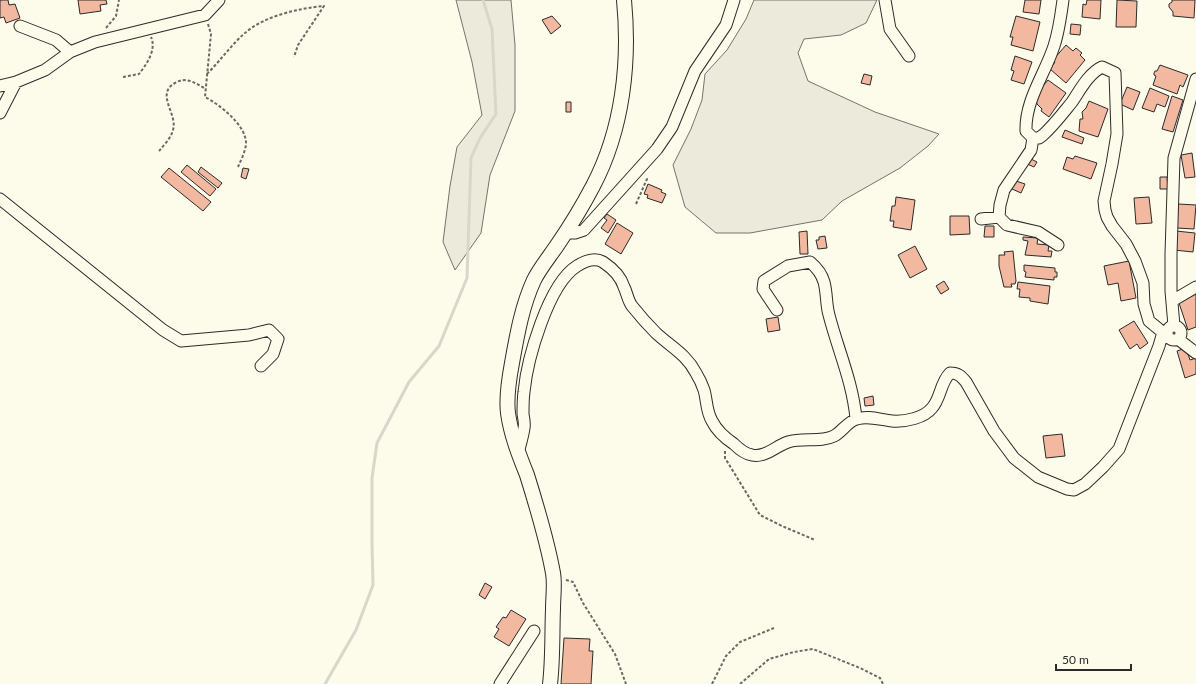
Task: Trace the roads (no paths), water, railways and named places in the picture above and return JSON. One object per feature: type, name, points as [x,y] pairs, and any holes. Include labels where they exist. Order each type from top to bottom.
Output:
[{"type":"main road","points":[[550,684],[553,654],[553,574],[540,520],[512,433],[507,399],[522,311],[535,279],[594,185],[613,135],[624,84],[627,55],[624,0]]},
{"type":"street","points":[[0,86],[16,82],[45,70],[70,52],[81,47],[205,15],[219,0]]},
{"type":"street","points":[[565,233],[575,233],[584,230],[657,149],[672,127],[695,71],[726,25],[734,0]]},
{"type":"street","points":[[885,0],[890,29],[909,56]]},
{"type":"street","points":[[1063,0],[1059,28],[1054,47],[1035,91],[1028,115],[1026,131],[1033,138],[1038,138],[1049,129],[1097,69],[1102,67],[1115,73],[1117,134],[1104,202],[1107,218],[1130,252],[1139,271],[1143,283],[1144,304],[1147,318],[1171,340],[1178,339],[1196,353]]},
{"type":"street","points":[[20,26],[56,40],[70,52]]},
{"type":"street","points":[[1174,326],[1171,254],[1174,158],[1196,78]]},
{"type":"street","points":[[0,113],[16,82]]},
{"type":"street","points":[[1033,138],[1031,150],[1004,190],[1000,205],[999,217],[1007,225],[1038,232],[1058,245]]},
{"type":"street","points":[[0,199],[163,330],[181,341],[249,335],[269,330],[278,339],[273,354],[261,366]]},
{"type":"street","points":[[981,219],[999,217]]},
{"type":"street","points":[[518,453],[525,427],[523,412],[527,372],[539,328],[557,287],[564,277],[583,262],[591,260],[598,260],[611,268],[623,284],[630,303],[639,315],[686,358],[696,372],[704,390],[711,421],[719,432],[746,453],[754,456],[766,454],[790,442],[804,439],[820,440],[835,436],[856,419],[879,418],[893,421],[909,420],[926,415],[933,408],[938,399],[946,377],[950,373],[956,373],[966,382],[994,431],[1008,452],[1018,462],[1038,477],[1067,489],[1074,490],[1084,484],[1103,467],[1119,449],[1159,346],[1168,328],[1174,326]]},
{"type":"street","points":[[776,310],[763,289],[764,281],[788,266],[810,262],[816,268],[824,282],[829,315],[846,369],[855,405],[856,419]]},
{"type":"street","points":[[1172,301],[1196,287]]},
{"type":"street","points":[[1174,326],[1181,332],[1178,339]]},
{"type":"street","points":[[500,684],[534,631]]},
{"type":"waterway","points":[[325,684],[356,630],[373,585],[372,478],[377,443],[409,382],[439,346],[467,278],[471,158],[480,138],[496,114],[492,29],[483,0]]}]
